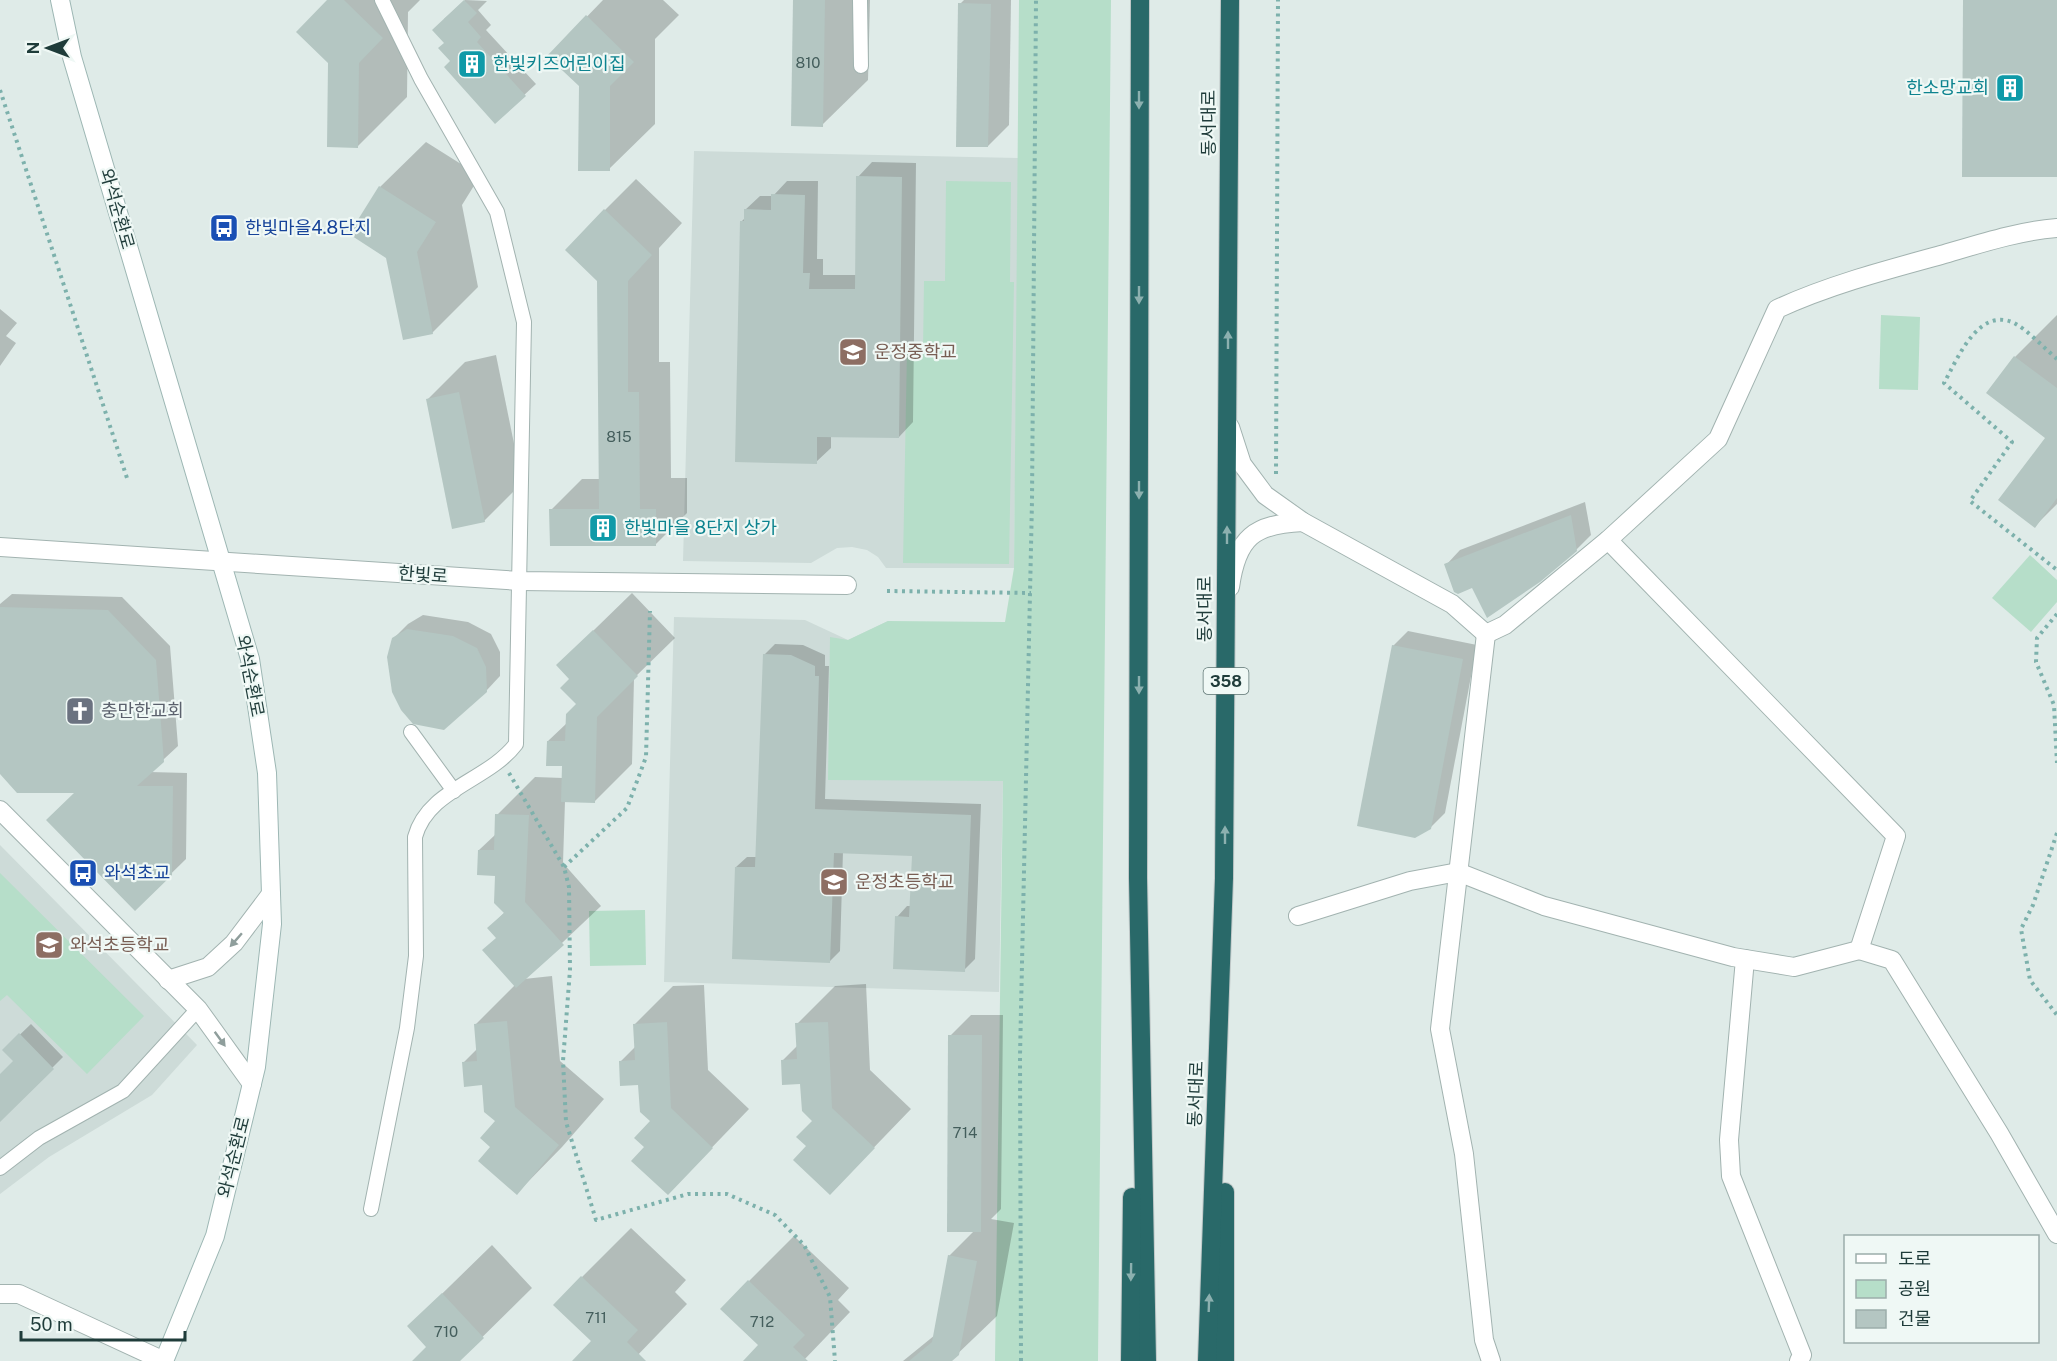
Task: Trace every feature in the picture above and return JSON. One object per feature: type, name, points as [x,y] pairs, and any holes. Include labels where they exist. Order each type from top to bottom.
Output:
[{"type":"highway","points":[[1130,1361],[1138,878],[1140,0]]},
{"type":"highway","points":[[1140,67],[1147,6],[1150,0]]},
{"type":"highway","points":[[1220,0],[1230,71]]},
{"type":"highway","name":"동서대로","points":[[1207,1361],[1224,878],[1230,0]]},
{"type":"highway","points":[[1138,878],[1147,1361]]},
{"type":"highway","points":[[1224,878],[1225,1361]]},
{"type":"street","name":"와석순환로","points":[[60,0],[72,57],[252,670],[267,773],[272,924],[252,1084],[215,1236],[164,1361]]},
{"type":"street","points":[[1486,634],[1505,625],[1608,540],[1718,439],[1777,309],[1807,296],[1901,266],[1998,239],[2057,228]]},
{"type":"street","points":[[1228,415],[1235,450],[1251,480],[1265,495],[1303,522],[1452,604],[1486,634]]},
{"type":"street","points":[[1226,616],[1233,569],[1242,547],[1255,532],[1274,523],[1303,522]]},
{"type":"street","points":[[1608,540],[1896,836],[1859,950]]},
{"type":"street","name":"한빛로","points":[[0,548],[520,581],[847,585]]},
{"type":"street","points":[[1486,634],[1440,1029],[1464,1154],[1484,1340],[1491,1361]]},
{"type":"street","points":[[0,810],[198,1010],[252,1084]]},
{"type":"street","points":[[1298,916],[1410,881],[1458,872],[1544,906],[1745,959],[1794,967],[1859,950],[1892,960],[1999,1134],[2057,1234]]},
{"type":"street","points":[[168,980],[208,967],[234,944],[271,894]]},
{"type":"street","points":[[1745,959],[1729,1140],[1731,1176],[1802,1355],[1799,1361]]},
{"type":"street","points":[[0,1294],[20,1294],[164,1361]]},
{"type":"lane","points":[[371,1209],[407,1028],[416,956],[415,837],[418,825],[431,807],[501,759],[516,744],[524,322],[497,212],[420,79],[382,0]]},
{"type":"lane","points":[[860,0],[861,66]]},
{"type":"lane","points":[[411,732],[454,791]]},
{"type":"lane","points":[[0,1168],[39,1138],[123,1091],[198,1010]]},
{"type":"path","points":[[1021,1361],[1020,1056],[1031,592],[1036,0]]},
{"type":"path","points":[[1278,0],[1274,470],[1278,480]]},
{"type":"path","points":[[0,90],[127,478]]},
{"type":"path","points":[[2057,359],[2013,323],[1990,321],[1974,333],[1944,383],[2012,442],[1970,501],[2057,570]]},
{"type":"path","points":[[887,591],[1031,592]]},
{"type":"path","points":[[564,867],[627,808],[646,757],[650,611]]},
{"type":"path","points":[[2057,614],[2037,638],[2036,662],[2054,705],[2057,763]]},
{"type":"path","points":[[501,759],[564,867],[569,887],[570,970],[563,1061],[566,1122],[596,1220],[688,1194],[727,1194],[776,1215],[804,1245],[830,1297],[835,1361]]},
{"type":"path","points":[[2057,833],[2033,905],[2021,929],[2030,980],[2057,1015]]},
{"type":"shaded area","name":"운정중학교","points":[[694,151],[1019,158],[1014,568],[886,568],[878,557],[867,550],[852,547],[837,548],[811,563],[683,561]]},
{"type":"shaded area","name":"운정초등학교","points":[[674,617],[805,620],[848,640],[888,621],[1003,781],[999,992],[664,982]]},
{"type":"shaded area","name":"와석초등학교","points":[[0,845],[197,1045],[152,1095],[49,1157],[0,1194]]},
{"type":"green space","points":[[1019,0],[1111,0],[1098,1361],[995,1361],[1003,781],[828,780],[830,637],[848,640],[888,621],[1005,622],[1014,568]]},
{"type":"green space","points":[[946,181],[1011,182],[1010,282],[1014,282],[1009,564],[903,563],[907,349],[923,349],[924,281],[945,281]]},
{"type":"green space","points":[[1881,315],[1920,317],[1918,390],[1879,389]]},
{"type":"green space","points":[[2030,555],[2057,580],[2057,602],[2031,632],[1992,598]]},
{"type":"green space","points":[[0,873],[144,1016],[87,1074],[7,995],[0,1001]]},
{"type":"green space","points":[[645,910],[646,965],[590,966],[589,911]]},
{"type":"building","points":[[327,0],[344,0],[383,38],[359,63],[358,148],[327,147],[328,63],[296,32]]},
{"type":"building","name":"한빛키즈어린이집","points":[[464,0],[477,13],[468,22],[481,37],[477,42],[526,96],[495,124],[444,67],[450,61],[438,48],[444,43],[432,30]]},
{"type":"building","points":[[793,0],[825,0],[823,127],[791,126]]},
{"type":"building","name":"한소망교회","points":[[1963,0],[2057,0],[2057,177],[1962,177]]},
{"type":"building","points":[[958,3],[991,4],[988,147],[956,147]]},
{"type":"building","points":[[586,15],[634,62],[610,86],[610,171],[578,171],[579,86],[547,56]]},
{"type":"building","points":[[856,176],[902,177],[899,438],[817,437],[817,464],[735,462],[740,221],[744,221],[744,209],[771,210],[771,194],[805,195],[803,273],[810,273],[809,289],[855,289]]},
{"type":"building","points":[[379,186],[436,222],[417,252],[433,334],[403,340],[386,258],[349,234]]},
{"type":"building","points":[[604,209],[652,255],[628,281],[628,392],[639,392],[640,509],[656,509],[656,546],[550,546],[549,509],[599,509],[597,281],[565,250]]},
{"type":"building","points":[[2014,356],[2057,388],[2057,498],[2035,528],[1998,500],[2045,438],[1986,393]]},
{"type":"building","points":[[459,392],[485,522],[452,529],[426,399]]},
{"type":"building","points":[[1571,515],[1577,551],[1540,582],[1487,618],[1472,588],[1458,594],[1454,592],[1444,564]]},
{"type":"building","name":"충만한교회","points":[[0,607],[108,610],[156,660],[164,762],[137,786],[173,786],[172,875],[135,911],[46,820],[74,793],[17,793],[0,774]]},
{"type":"building","points":[[407,629],[453,636],[477,648],[486,667],[487,692],[444,730],[413,724],[401,710],[392,692],[387,657],[392,638]]},
{"type":"building","points":[[593,630],[638,676],[597,717],[595,803],[561,802],[562,766],[546,766],[547,741],[565,741],[566,714],[576,704],[560,688],[569,679],[556,665]]},
{"type":"building","points":[[1392,645],[1463,659],[1431,829],[1415,838],[1357,826]]},
{"type":"building","points":[[763,654],[791,655],[815,666],[815,676],[819,676],[815,809],[971,815],[965,972],[893,969],[895,916],[909,917],[912,856],[834,853],[830,963],[732,959],[735,867],[755,867]]},
{"type":"building","points":[[495,814],[529,815],[525,902],[564,945],[516,988],[482,950],[496,938],[487,928],[504,913],[494,903],[495,876],[477,875],[478,850],[494,850]]},
{"type":"building","points":[[507,1021],[515,1107],[559,1145],[517,1195],[478,1161],[490,1147],[480,1138],[495,1121],[484,1112],[482,1085],[464,1087],[462,1062],[477,1061],[474,1024]]},
{"type":"building","points":[[667,1022],[671,1108],[713,1148],[668,1195],[631,1161],[644,1147],[634,1138],[650,1121],[640,1112],[638,1085],[620,1086],[619,1061],[635,1060],[633,1024]]},
{"type":"building","points":[[828,1022],[832,1108],[875,1148],[830,1195],[793,1160],[806,1146],[796,1137],[812,1121],[802,1111],[800,1084],[782,1085],[781,1060],[797,1059],[795,1023]]},
{"type":"building","points":[[19,1033],[54,1069],[0,1122],[0,1074],[13,1061],[2,1050]]},
{"type":"building","points":[[948,1035],[982,1035],[981,1232],[947,1232]]},
{"type":"building","points":[[948,1255],[977,1261],[959,1355],[952,1361],[909,1361],[932,1342]]},
{"type":"building","points":[[581,1276],[638,1330],[627,1342],[646,1361],[572,1361],[591,1341],[553,1305]]},
{"type":"building","points":[[748,1280],[805,1335],[793,1347],[808,1361],[743,1361],[758,1345],[720,1309]]},
{"type":"building","points":[[442,1293],[484,1338],[460,1361],[412,1361],[426,1347],[407,1326]]},
{"type":"place","name":"한빛키즈어린이집","points":[[472,64]]},
{"type":"place","name":"한소망교회","points":[[2010,88]]},
{"type":"place","name":"한빛마을4.8단지","points":[[224,228]]},
{"type":"place","name":"운정중학교","points":[[853,352]]},
{"type":"place","name":"한빛마을 8단지 상가","points":[[603,528]]},
{"type":"place","name":"충만한교회","points":[[80,711]]},
{"type":"place","name":"와석초교","points":[[83,873]]},
{"type":"place","name":"운정초등학교","points":[[834,882]]},
{"type":"place","name":"와석초등학교","points":[[49,945]]}]
